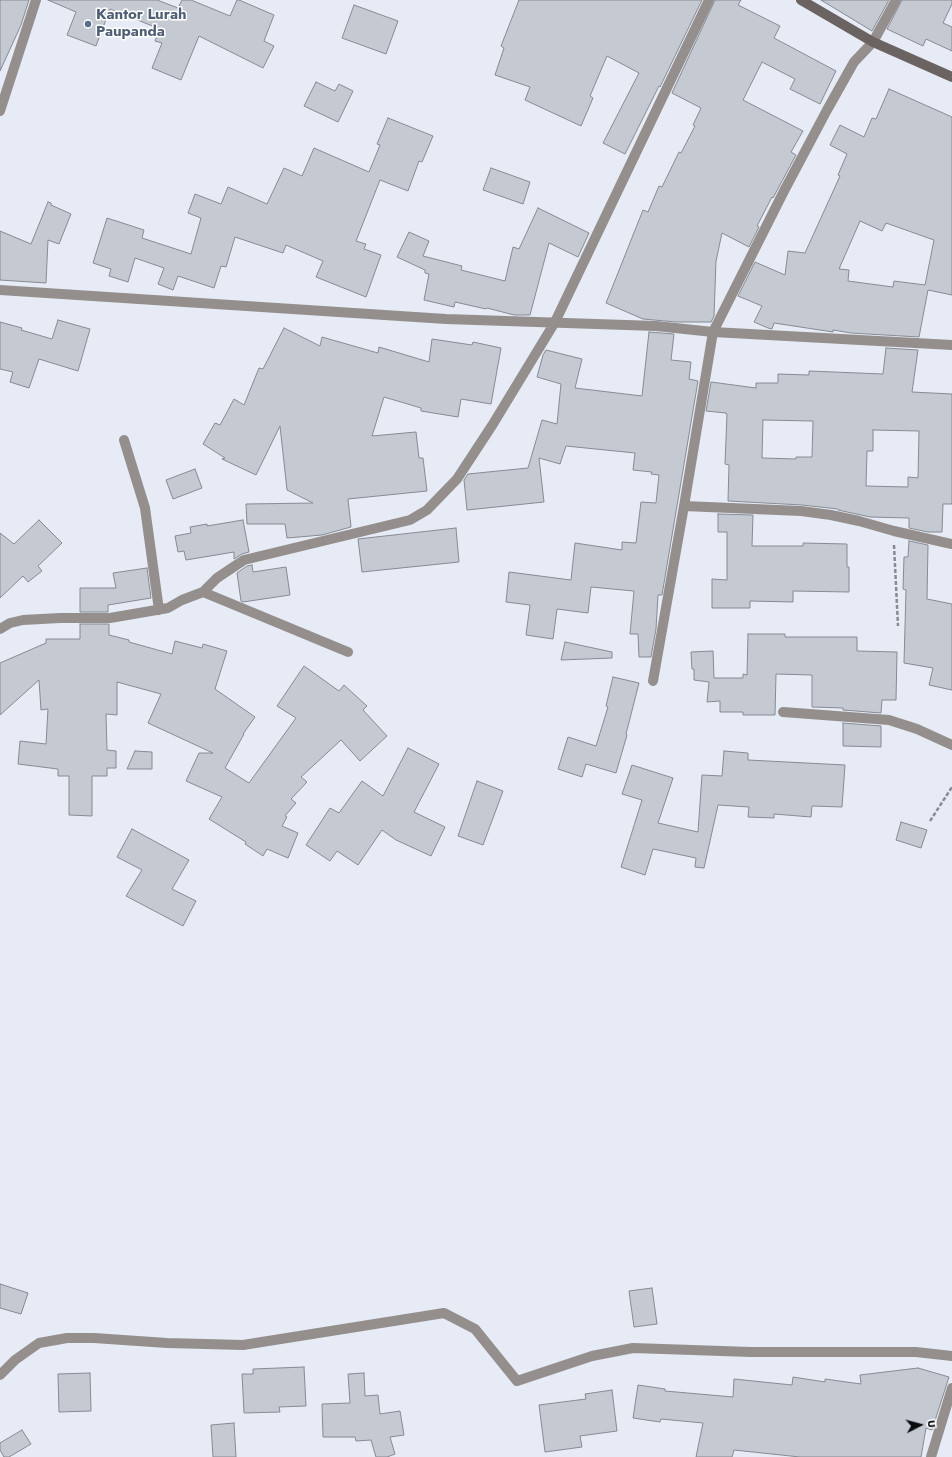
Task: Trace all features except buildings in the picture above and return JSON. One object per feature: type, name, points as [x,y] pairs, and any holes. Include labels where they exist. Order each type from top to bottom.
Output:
[{"type":"street","points":[[0,111],[36,0]]},
{"type":"street","points":[[0,629],[23,620],[110,618],[168,608],[182,600],[203,592],[217,578],[244,560],[410,520],[427,510],[457,479],[493,424],[555,322],[709,0]]},
{"type":"street","points":[[801,0],[873,42],[952,77]]},
{"type":"street","points":[[653,681],[684,506],[712,332],[827,110],[854,62],[873,42],[896,0]]},
{"type":"street","points":[[0,290],[446,319],[656,326],[712,332],[952,345]]},
{"type":"street","points":[[124,440],[145,508],[159,610]]},
{"type":"street","points":[[684,506],[801,511],[831,515],[952,544]]},
{"type":"street","points":[[203,592],[348,652]]},
{"type":"street","points":[[783,712],[890,720],[952,745]]},
{"type":"street","points":[[0,1375],[15,1360],[39,1343],[67,1338],[243,1345],[444,1313],[475,1329],[517,1381],[592,1356],[633,1348],[751,1352],[916,1352],[952,1356]]},
{"type":"street","points":[[931,1457],[952,1388]]},
{"type":"path","points":[[894,531],[898,626]]},
{"type":"path","points":[[930,820],[952,787]]},
{"type":"place","name":"Kantor Lurah Paupanda","points":[[88,24]]}]
